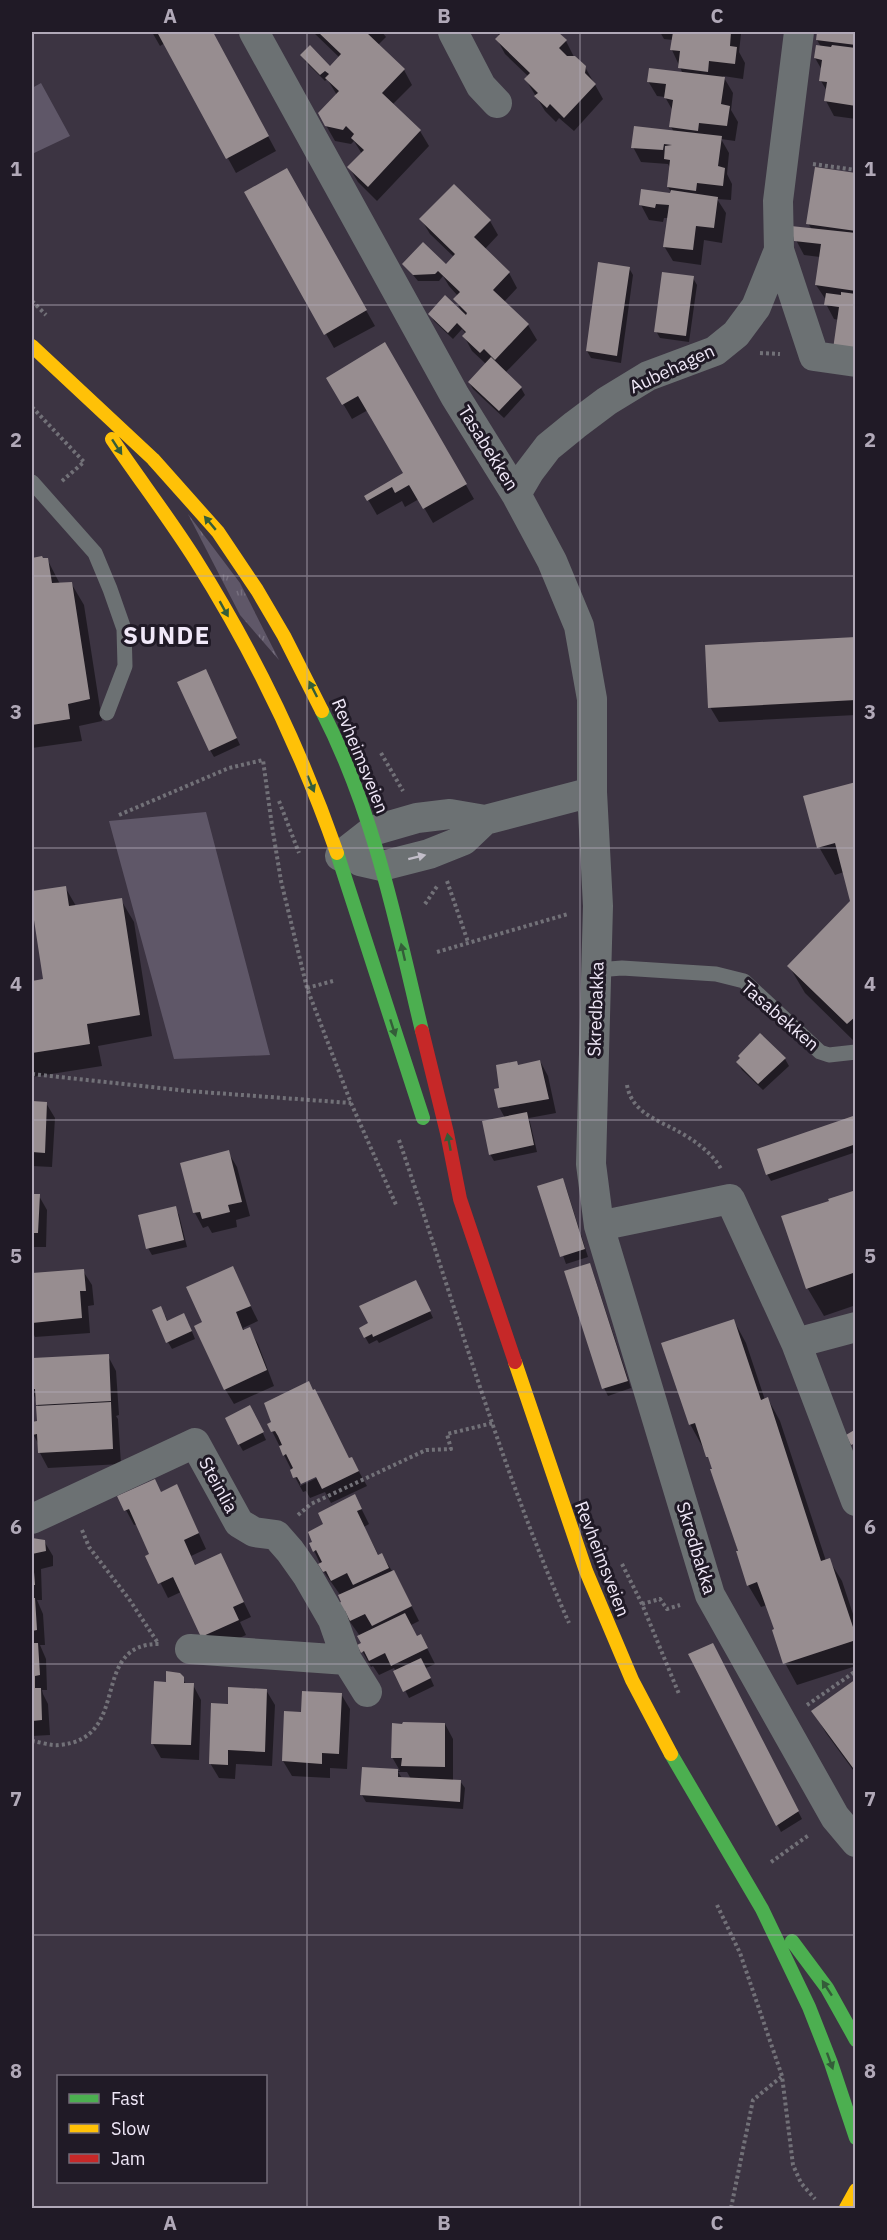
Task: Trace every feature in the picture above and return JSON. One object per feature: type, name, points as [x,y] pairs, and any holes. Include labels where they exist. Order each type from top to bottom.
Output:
[{"type":"main road","name":"Revheimsveien","points":[[32,346],[85,398],[153,459],[218,532],[257,590],[312,687],[331,728],[356,786],[382,866],[447,1133],[460,1199],[564,1512],[632,1680],[674,1761],[762,1909],[809,2007],[831,2063],[855,2138]]},
{"type":"main road","name":"Revheimsveien","points":[[85,398],[206,576],[284,723],[340,856],[370,955],[432,1141],[460,1199]]},
{"type":"main road","name":"Revheimsveien","points":[[762,1909],[803,1954],[829,1991],[855,2040]]},
{"type":"main road","points":[[846,2208],[855,2190]]},
{"type":"street","name":"Tasabekken","points":[[254,32],[455,396],[516,494],[552,561],[579,626],[592,699],[592,792]]},
{"type":"street","points":[[453,32],[482,86],[497,103]]},
{"type":"street","name":"Aubehagen","points":[[799,32],[778,201],[779,250],[814,356],[855,362]]},
{"type":"street","name":"Aubehagen","points":[[516,494],[548,447],[607,401],[648,376],[714,351],[736,334],[756,307],[779,250]]},
{"type":"street","points":[[340,856],[372,831],[417,818],[450,814],[485,820],[592,792]]},
{"type":"street","name":"Skredbakka","points":[[592,792],[598,906],[591,1164],[599,1226],[710,1595],[835,1817],[855,1842]]},
{"type":"street","points":[[340,856],[382,866],[429,854],[464,840],[485,820]]},
{"type":"street","points":[[599,1226],[730,1199],[796,1343],[855,1501]]},
{"type":"street","points":[[796,1343],[855,1327]]},
{"type":"street","name":"Steinlia","points":[[32,1519],[195,1443],[239,1523],[254,1532],[276,1535]]},
{"type":"street","points":[[276,1535],[307,1575],[333,1620],[347,1660],[367,1692]]},
{"type":"street","points":[[190,1649],[347,1660]]},
{"type":"lane","points":[[32,482],[95,553],[124,629],[125,666],[107,713]]},
{"type":"lane","name":"Tasabekken","points":[[597,970],[622,968],[716,974],[744,981],[820,1052],[829,1055],[855,1052]]},
{"type":"path","points":[[783,160],[855,170]]},
{"type":"path","points":[[119,815],[229,768],[264,760],[281,881],[307,988],[351,1103],[397,1207]]},
{"type":"path","points":[[424,912],[430,893],[445,877],[468,942]]},
{"type":"path","points":[[435,952],[598,906]]},
{"type":"path","points":[[307,988],[333,981]]},
{"type":"path","points":[[32,1074],[188,1091],[351,1103]]},
{"type":"path","points":[[276,1535],[310,1504],[426,1450],[451,1449],[447,1434],[493,1423]]},
{"type":"path","points":[[70,1502],[89,1547],[159,1643]]},
{"type":"path","points":[[618,1557],[642,1604],[683,1703]]},
{"type":"path","points":[[642,1604],[660,1599],[667,1609],[710,1595]]},
{"type":"path","points":[[32,1741],[58,1746],[87,1738],[104,1715],[122,1658],[137,1647],[159,1643],[190,1649]]},
{"type":"path","points":[[782,1723],[855,1671]]},
{"type":"path","points":[[770,1863],[835,1817]]},
{"type":"path","points":[[764,1853],[776,1872]]},
{"type":"path","points":[[731,2208],[753,2100],[782,2076]]},
{"type":"green space","points":[[41,83],[70,136],[32,154],[32,88]]},
{"type":"green space","points":[[188,514],[240,583],[279,660],[240,615]]},
{"type":"green space","points":[[206,812],[270,1055],[174,1059],[109,821]]},
{"type":"building","points":[[157,32],[213,32],[269,136],[226,159]]},
{"type":"building","points":[[318,32],[369,32],[367,33],[405,69],[382,93],[421,130],[368,187],[347,167],[364,150],[351,138],[354,134],[346,126],[343,130],[325,126],[318,113],[339,91],[325,78],[329,74],[325,71],[320,75],[300,55],[310,45],[330,66],[341,54]]},
{"type":"building","points":[[502,32],[558,32],[567,40],[559,48],[567,56],[575,56],[586,66],[585,73],[596,84],[564,118],[550,104],[547,108],[534,96],[538,93],[524,79],[530,73],[495,39]]},
{"type":"building","points":[[673,32],[731,32],[730,46],[737,47],[735,64],[709,61],[708,72],[678,68],[680,51],[670,50]]},
{"type":"building","points":[[817,32],[856,32],[856,45],[816,40]]},
{"type":"building","points":[[816,45],[856,48],[856,106],[824,101],[827,82],[819,81],[822,60],[814,58]]},
{"type":"building","points":[[649,68],[725,77],[721,104],[730,106],[727,126],[699,123],[698,131],[669,127],[673,100],[664,98],[666,84],[647,82]]},
{"type":"building","points":[[634,126],[722,136],[718,166],[725,168],[723,186],[697,183],[696,191],[667,187],[670,160],[664,159],[665,146],[672,145],[664,144],[663,150],[631,148]]},
{"type":"building","points":[[815,167],[856,173],[856,231],[806,224]]},
{"type":"building","points":[[287,168],[367,310],[324,335],[244,192]]},
{"type":"building","points":[[454,184],[491,220],[474,237],[510,272],[493,290],[529,324],[495,360],[484,349],[480,353],[462,336],[466,332],[457,323],[448,333],[428,314],[445,295],[466,315],[467,313],[453,299],[460,292],[438,271],[435,274],[413,275],[402,264],[423,242],[446,264],[455,254],[419,219]]},
{"type":"building","points":[[641,189],[670,193],[671,190],[718,197],[714,228],[696,226],[693,250],[663,247],[669,205],[656,204],[655,208],[639,205]]},
{"type":"building","points":[[791,226],[856,233],[856,291],[815,285],[821,244],[794,241]]},
{"type":"building","points":[[598,262],[630,267],[617,356],[586,351]]},
{"type":"building","points":[[662,272],[694,276],[686,336],[654,332]]},
{"type":"building","points":[[841,292],[856,294],[856,352],[833,349],[839,307],[824,305],[826,293],[841,295]]},
{"type":"building","points":[[385,342],[467,484],[423,509],[409,485],[395,493],[392,487],[367,501],[364,496],[403,473],[358,396],[342,405],[326,378]]},
{"type":"building","points":[[491,357],[522,387],[499,411],[468,382]]},
{"type":"building","points":[[42,556],[48,558],[52,583],[72,582],[90,699],[68,704],[70,719],[32,725],[32,558]]},
{"type":"building","points":[[856,637],[856,700],[708,708],[705,645]]},
{"type":"building","points":[[206,669],[237,738],[209,751],[177,682]]},
{"type":"building","points":[[856,782],[856,1016],[847,1024],[787,966],[850,901],[835,843],[817,848],[803,796]]},
{"type":"building","points":[[66,886],[69,906],[122,898],[140,1015],[87,1024],[90,1044],[32,1053],[32,981],[43,979],[32,907],[32,891]]},
{"type":"building","points":[[760,1033],[786,1058],[758,1084],[736,1062],[740,1058],[738,1056]]},
{"type":"building","points":[[540,1060],[549,1099],[498,1108],[494,1089],[499,1088],[496,1065],[517,1061],[518,1065]]},
{"type":"building","points":[[32,1101],[47,1102],[45,1153],[32,1152]]},
{"type":"building","points":[[527,1112],[534,1145],[489,1155],[482,1121]]},
{"type":"building","points":[[856,1115],[856,1144],[766,1175],[757,1149]]},
{"type":"building","points":[[229,1150],[242,1202],[228,1205],[230,1212],[202,1219],[200,1212],[193,1213],[180,1163]]},
{"type":"building","points":[[563,1178],[585,1249],[560,1257],[537,1186]]},
{"type":"building","points":[[856,1190],[856,1272],[806,1289],[781,1216]]},
{"type":"building","points":[[32,1194],[40,1194],[38,1233],[32,1233]]},
{"type":"building","points":[[176,1206],[184,1240],[146,1249],[138,1215]]},
{"type":"building","points":[[590,1263],[628,1381],[602,1389],[564,1271]]},
{"type":"building","points":[[233,1266],[251,1306],[236,1312],[243,1330],[250,1327],[267,1370],[224,1390],[194,1326],[202,1322],[186,1287]]},
{"type":"building","points":[[84,1269],[86,1291],[80,1291],[82,1318],[32,1323],[32,1273]]},
{"type":"building","points":[[416,1280],[431,1311],[373,1337],[372,1334],[364,1338],[359,1328],[368,1323],[359,1306]]},
{"type":"building","points":[[161,1306],[167,1321],[184,1313],[192,1331],[166,1343],[152,1310]]},
{"type":"building","points":[[734,1319],[761,1400],[768,1397],[821,1561],[830,1558],[856,1636],[856,1640],[783,1664],[772,1630],[774,1629],[757,1582],[747,1586],[708,1457],[706,1457],[695,1423],[689,1425],[661,1343]]},
{"type":"building","points":[[109,1354],[111,1401],[36,1405],[35,1389],[32,1389],[33,1358]]},
{"type":"building","points":[[309,1381],[349,1458],[352,1457],[359,1471],[322,1489],[316,1477],[301,1484],[297,1477],[293,1478],[290,1470],[293,1468],[286,1454],[283,1456],[278,1436],[275,1431],[271,1432],[267,1424],[271,1422],[264,1403]]},
{"type":"building","points":[[111,1402],[113,1449],[38,1453],[37,1434],[32,1435],[32,1422],[37,1421],[36,1406]]},
{"type":"building","points":[[250,1405],[264,1432],[238,1445],[225,1418]]},
{"type":"building","points":[[856,1429],[856,1443],[851,1445],[846,1435]]},
{"type":"building","points":[[155,1479],[161,1492],[177,1484],[199,1533],[184,1540],[195,1565],[221,1553],[244,1602],[233,1607],[239,1620],[201,1637],[173,1577],[158,1584],[145,1556],[149,1554],[129,1509],[124,1511],[117,1496]]},
{"type":"building","points":[[355,1494],[362,1509],[357,1511],[378,1555],[382,1553],[389,1568],[353,1585],[347,1573],[331,1581],[326,1571],[323,1572],[318,1564],[322,1562],[316,1550],[313,1552],[309,1543],[312,1542],[308,1532],[323,1524],[318,1513]]},
{"type":"building","points":[[32,1538],[45,1540],[46,1551],[32,1554]]},
{"type":"building","points":[[33,1559],[35,1585],[32,1585]]},
{"type":"building","points":[[394,1570],[412,1606],[372,1626],[365,1614],[350,1621],[345,1611],[342,1613],[337,1604],[341,1602],[338,1595]]},
{"type":"building","points":[[32,1598],[35,1598],[37,1630],[32,1631]]},
{"type":"building","points":[[405,1613],[417,1636],[421,1634],[428,1648],[391,1666],[385,1653],[369,1661],[364,1651],[361,1653],[357,1645],[361,1643],[357,1636]]},
{"type":"building","points":[[32,1643],[38,1643],[40,1675],[35,1676],[35,1688],[41,1688],[42,1720],[32,1721]]},
{"type":"building","points":[[713,1643],[799,1811],[776,1826],[688,1654]]},
{"type":"building","points":[[421,1658],[431,1678],[403,1692],[393,1671]]},
{"type":"building","points":[[166,1671],[180,1673],[184,1677],[184,1683],[194,1683],[191,1745],[151,1744],[154,1681],[166,1682]]},
{"type":"building","points":[[856,1679],[856,1772],[811,1711]]},
{"type":"building","points":[[228,1687],[267,1689],[265,1752],[228,1750],[228,1765],[209,1764],[211,1703],[228,1704]]},
{"type":"building","points":[[302,1691],[342,1693],[339,1754],[322,1753],[322,1764],[282,1761],[284,1711],[301,1712]]},
{"type":"building","points":[[403,1722],[445,1723],[445,1767],[401,1766],[402,1758],[391,1758],[392,1723],[402,1724]]},
{"type":"building","points":[[362,1767],[398,1769],[398,1777],[461,1780],[460,1802],[360,1795]]},
{"type":"traffic: fast","points":[[322,711],[340,749],[370,828],[393,908],[422,1031]]},
{"type":"traffic: fast","points":[[337,853],[423,1118]]},
{"type":"traffic: fast","points":[[671,1754],[762,1909],[809,2007],[856,2138]]},
{"type":"traffic: fast","points":[[792,1941],[827,1988],[856,2040]]},
{"type":"traffic: slow","points":[[32,346],[153,459],[218,532],[257,590],[284,636],[322,711]]},
{"type":"traffic: slow","points":[[112,439],[185,544],[237,629],[292,739],[337,853]]},
{"type":"traffic: slow","points":[[515,1362],[586,1571],[632,1680],[671,1754]]},
{"type":"traffic: slow","points":[[846,2208],[856,2190]]},
{"type":"traffic: jam","points":[[422,1031],[447,1133],[460,1199],[515,1362]]},
{"type":"district","name":"SUNDE","points":[[167,636]]}]
